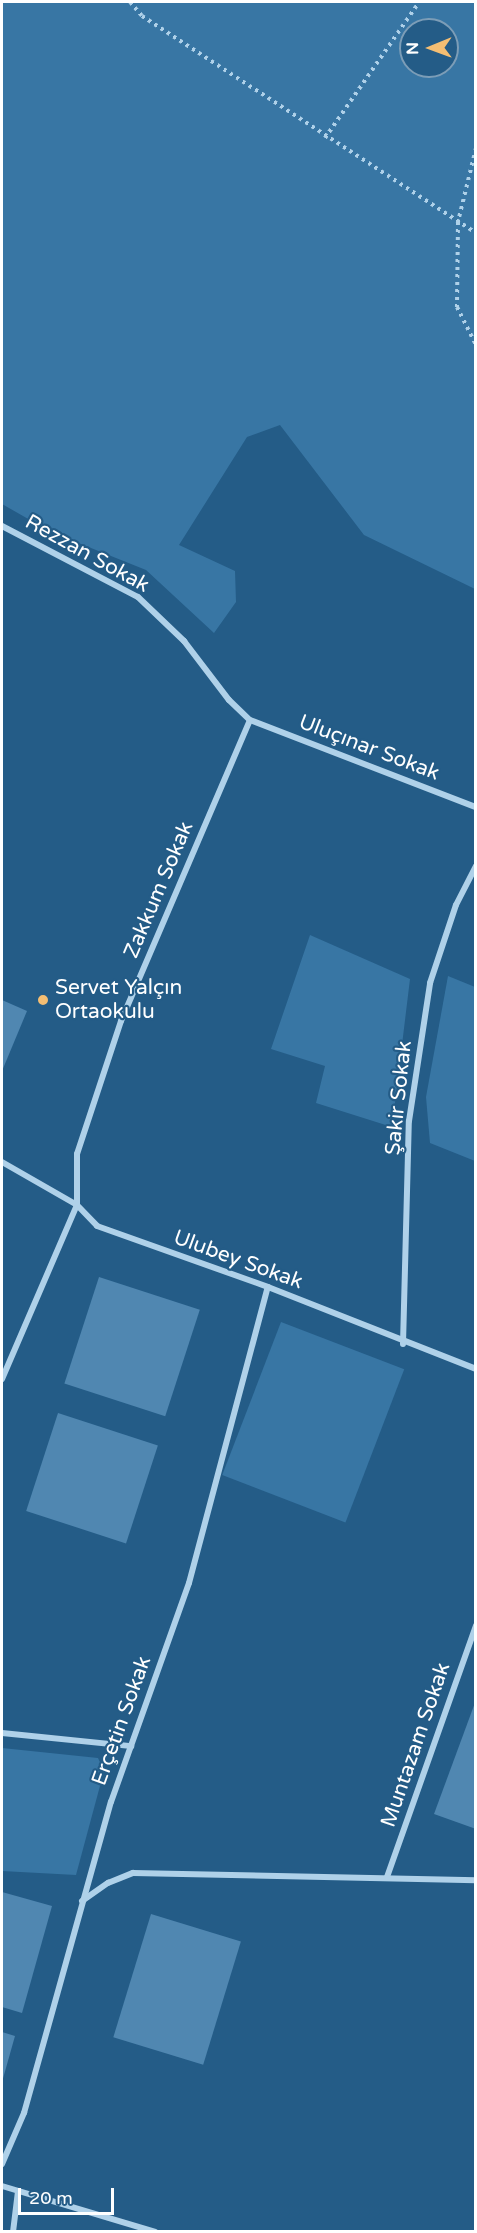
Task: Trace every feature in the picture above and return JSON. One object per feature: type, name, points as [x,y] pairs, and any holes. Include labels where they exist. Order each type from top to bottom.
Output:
[{"type":"street","name":"Rezzan Sokak","points":[[2,526],[138,597],[184,641],[229,700],[250,720]]},
{"type":"street","name":"Uluçınar Sokak","points":[[250,720],[476,807]]},
{"type":"street","name":"Zakkum Sokak","points":[[2,1379],[77,1205],[77,1154],[121,1021],[250,720]]},
{"type":"street","name":"Şakir Sokak","points":[[403,1344],[409,1121],[430,983],[456,905],[476,866]]},
{"type":"street","name":"Ulubey Sokak","points":[[2,1162],[77,1205],[97,1226],[268,1287],[403,1344],[476,1369]]},
{"type":"street","name":"Erçetin Sokak","points":[[2,2164],[24,2113],[81,1901],[131,1746],[189,1583],[268,1287]]},
{"type":"street","name":"Muntazam Sokak","points":[[387,1877],[476,1625]]},
{"type":"street","points":[[2,1733],[131,1746]]},
{"type":"street","points":[[81,1901],[108,1883],[133,1873],[476,1880]]},
{"type":"street","points":[[2,2186],[155,2232]]},
{"type":"street","points":[[13,2232],[18,2191]]},
{"type":"path","points":[[130,2],[142,16],[325,138],[476,233]]},
{"type":"path","points":[[325,138],[419,2]]},
{"type":"path","points":[[476,148],[458,222],[457,307],[476,345]]},
{"type":"shaded area","points":[[2,2],[475,2],[475,589],[364,535],[280,425],[247,437],[179,545],[235,571],[236,602],[214,633],[146,570],[51,532],[2,504]]},
{"type":"shaded area","points":[[310,935],[410,979],[392,1127],[316,1103],[325,1066],[271,1049]]},
{"type":"shaded area","points":[[448,976],[475,987],[475,1161],[430,1143],[426,1097]]},
{"type":"shaded area","points":[[281,1322],[404,1369],[345,1522],[222,1475]]},
{"type":"shaded area","points":[[2,1748],[98,1758],[104,1771],[76,1875],[2,1871]]},
{"type":"building","points":[[2,1000],[27,1011],[2,1071]]},
{"type":"building","points":[[99,1277],[200,1310],[165,1416],[64,1384]]},
{"type":"building","points":[[58,1413],[158,1445],[126,1543],[26,1511]]},
{"type":"building","points":[[476,1700],[476,1829],[434,1814]]},
{"type":"building","points":[[2,1892],[52,1906],[22,2013],[2,2007]]},
{"type":"building","points":[[151,1914],[241,1941],[203,2065],[113,2037]]},
{"type":"building","points":[[2,2032],[15,2036],[2,2082]]},
{"type":"place","name":"Servet Yalçın Ortaokulu","points":[[43,1000]]}]
